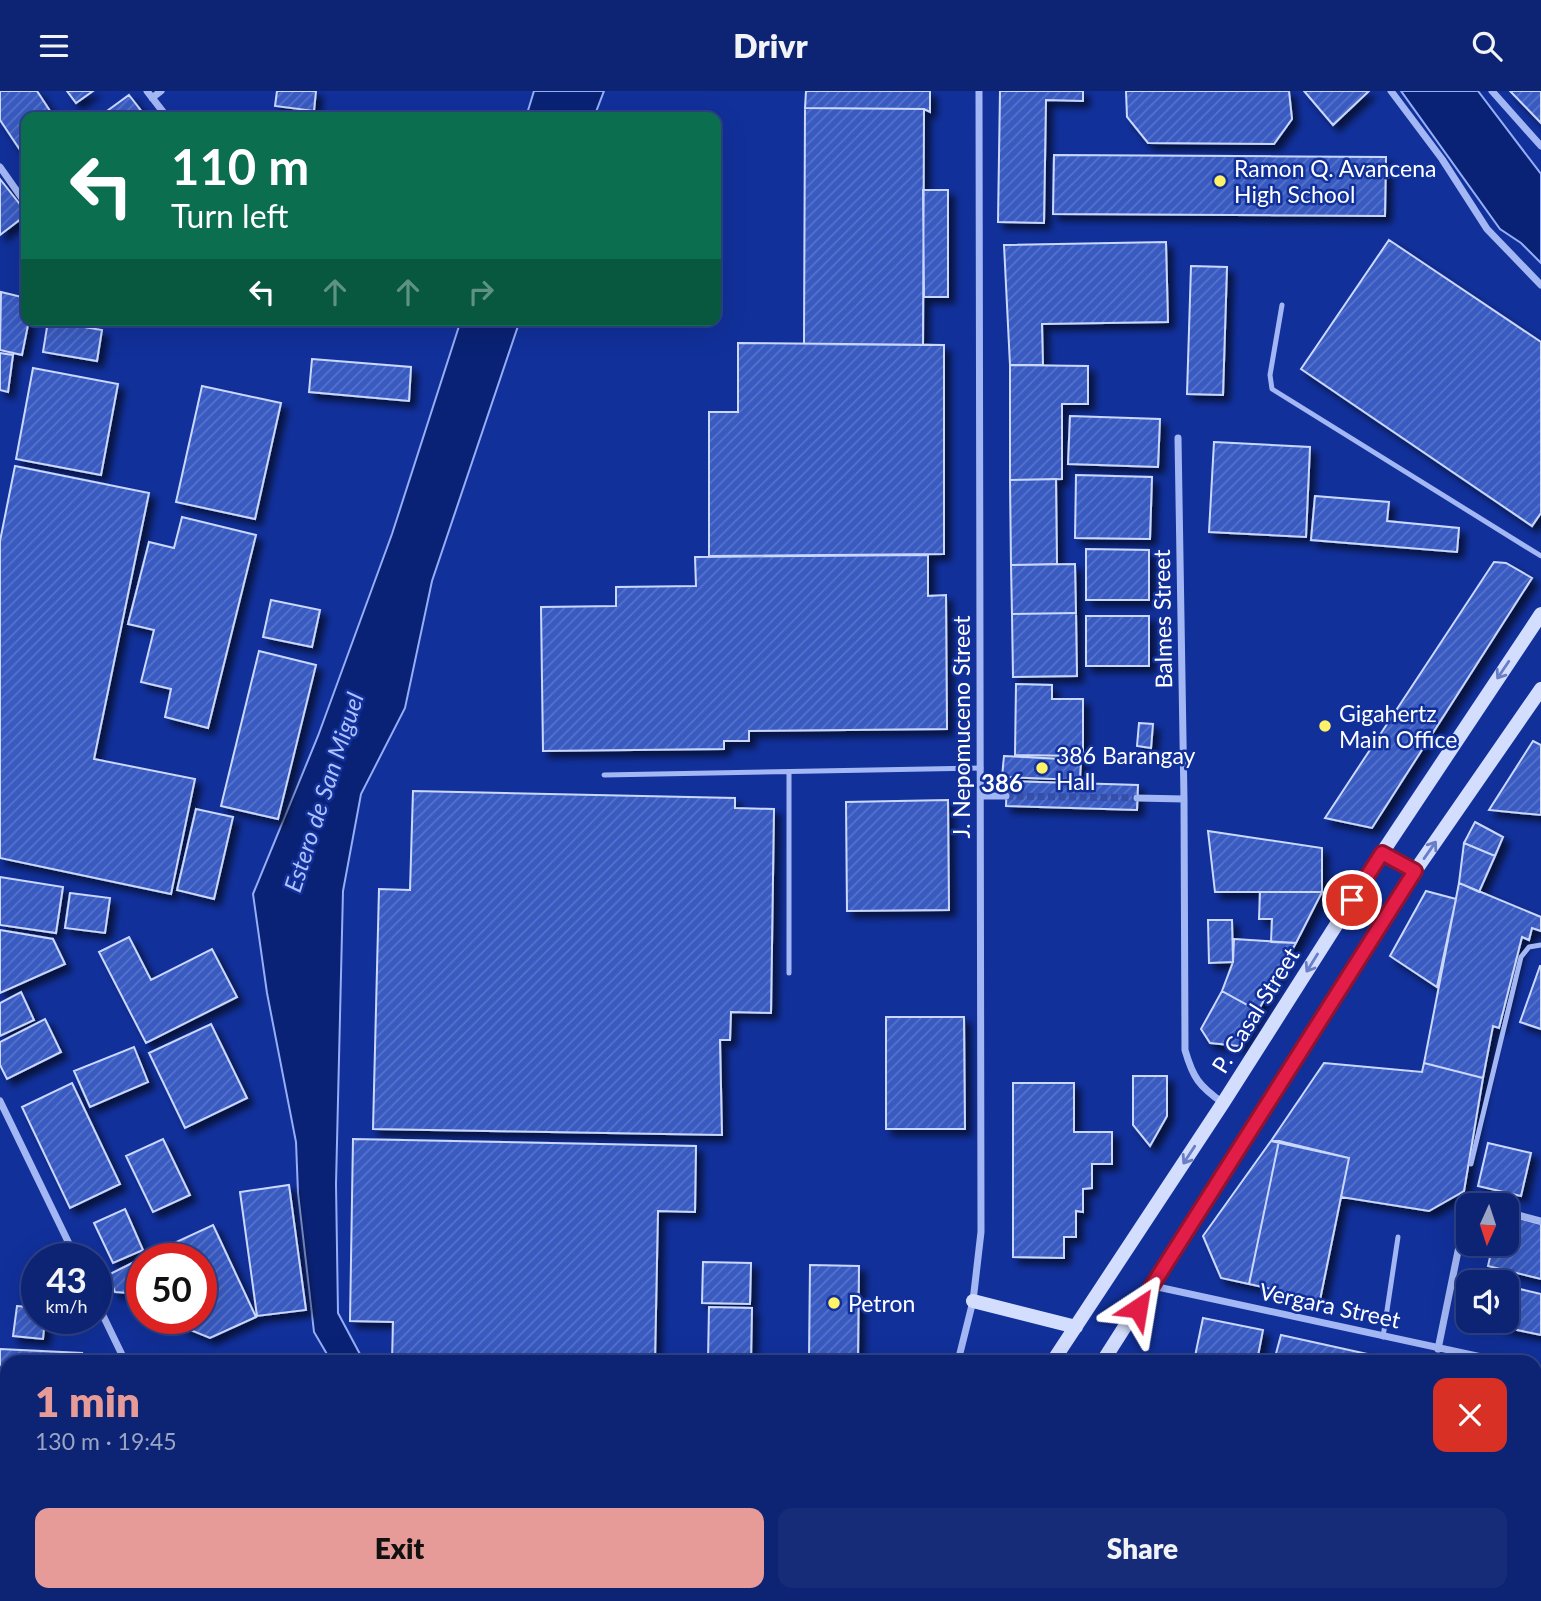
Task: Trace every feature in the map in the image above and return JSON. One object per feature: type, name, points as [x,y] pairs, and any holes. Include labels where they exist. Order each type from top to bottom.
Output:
[{"type":"main road","name":"P. Casal Street","points":[[1057,1355],[1223,1103],[1382,853],[1541,614]]},
{"type":"main road","points":[[1107,1355],[1415,871],[1541,689]]},
{"type":"main road","points":[[1382,853],[1415,871]]},
{"type":"main road","points":[[973,1301],[1076,1327]]},
{"type":"street","points":[[161,91],[149,94],[163,112]]},
{"type":"street","name":"J. Nepomuceno Street","points":[[960,1355],[973,1301],[981,1233],[979,91]]},
{"type":"street","points":[[1391,91],[1442,159],[1487,229],[1541,285]]},
{"type":"street","points":[[1492,91],[1541,146]]},
{"type":"street","points":[[0,167],[21,197]]},
{"type":"street","name":"Balmes Street","points":[[1178,437],[1185,1050],[1191,1071],[1200,1087],[1223,1103]]},
{"type":"street","points":[[981,796],[1006,796]]},
{"type":"street","points":[[1137,798],[1184,799]]},
{"type":"street","points":[[0,1101],[69,1243]]},
{"type":"street","points":[[1519,1215],[1541,1221]]},
{"type":"street","points":[[1438,1349],[1457,1257]]},
{"type":"street","name":"Vergara Street","points":[[1153,1286],[1469,1355]]},
{"type":"street","points":[[112,1334],[122,1355]]},
{"type":"lane","points":[[1282,305],[1270,375],[1272,389],[1541,556]]},
{"type":"lane","points":[[604,775],[981,768]]},
{"type":"lane","points":[[789,773],[789,973]]},
{"type":"lane","points":[[1471,1164],[1521,957],[1529,947],[1541,945]]},
{"type":"lane","points":[[1383,1337],[1398,1237]]},
{"type":"water","points":[[534,91],[604,91],[596,112],[528,112]]},
{"type":"water","points":[[1401,91],[1478,91],[1541,174],[1541,263],[1521,243],[1500,229]]},
{"type":"water","name":"Estero de San Miguel","points":[[459,326],[518,326],[432,581],[405,708],[361,794],[343,891],[336,1184],[338,1313],[360,1355],[327,1355],[314,1332],[298,1193],[296,1142],[267,993],[253,894],[318,736],[392,534]]},
{"type":"building","points":[[0,91],[37,91],[51,112],[21,112],[21,152],[0,120]]},
{"type":"building","points":[[67,91],[93,91],[76,103]]},
{"type":"building","points":[[277,91],[316,91],[314,111],[275,106]]},
{"type":"building","points":[[806,91],[930,91],[930,112],[924,109],[805,108]]},
{"type":"building","points":[[1000,91],[1083,91],[1083,101],[1046,100],[1044,223],[998,222]]},
{"type":"building","points":[[1126,91],[1289,91],[1292,119],[1274,144],[1148,143],[1127,117]]},
{"type":"building","points":[[1304,91],[1369,91],[1333,125]]},
{"type":"building","points":[[1510,91],[1541,91],[1541,123]]},
{"type":"building","points":[[129,95],[142,112],[106,112]]},
{"type":"building","points":[[805,108],[924,109],[923,345],[804,344]]},
{"type":"building","points":[[1054,155],[1386,157],[1385,216],[1053,214]]},
{"type":"building","points":[[0,179],[21,206],[21,219],[0,235]]},
{"type":"building","points":[[923,190],[948,190],[948,297],[924,297]]},
{"type":"building","points":[[1389,240],[1541,342],[1541,513],[1532,526],[1301,369]]},
{"type":"building","points":[[1166,242],[1168,322],[1042,324],[1043,365],[1010,365],[1004,245]]},
{"type":"building","points":[[1191,266],[1227,267],[1223,395],[1187,394]]},
{"type":"building","points":[[1,292],[21,297],[21,326],[28,326],[22,355],[0,350]]},
{"type":"building","points":[[47,326],[78,326],[102,330],[97,361],[43,352]]},
{"type":"building","points":[[738,343],[944,345],[944,554],[709,556],[709,412],[738,412]]},
{"type":"building","points":[[0,353],[13,355],[8,392],[0,390]]},
{"type":"building","points":[[312,359],[411,367],[409,401],[309,392]]},
{"type":"building","points":[[1010,365],[1088,366],[1088,404],[1062,404],[1062,479],[1010,480]]},
{"type":"building","points":[[33,368],[118,384],[101,475],[16,459]]},
{"type":"building","points":[[202,386],[281,403],[255,519],[176,502]]},
{"type":"building","points":[[1070,416],[1160,419],[1158,467],[1068,464]]},
{"type":"building","points":[[1214,442],[1310,447],[1306,537],[1209,532]]},
{"type":"building","points":[[15,466],[149,493],[94,759],[195,779],[171,894],[0,858],[0,541]]},
{"type":"building","points":[[1076,475],[1152,477],[1150,539],[1075,538]]},
{"type":"building","points":[[1056,479],[1057,564],[1011,565],[1010,480]]},
{"type":"building","points":[[1315,496],[1389,502],[1387,521],[1459,528],[1457,552],[1311,540]]},
{"type":"building","points":[[182,517],[256,535],[208,728],[165,717],[171,689],[141,682],[154,630],[128,624],[149,542],[174,548]]},
{"type":"building","points":[[1086,549],[1149,550],[1149,600],[1086,600]]},
{"type":"building","points":[[928,555],[928,596],[946,595],[947,729],[749,731],[749,741],[724,741],[724,749],[543,751],[541,607],[616,606],[616,587],[696,586],[695,557]]},
{"type":"building","points":[[1494,562],[1506,563],[1532,578],[1372,828],[1325,818]]},
{"type":"building","points":[[1075,564],[1076,613],[1012,614],[1011,565]]},
{"type":"building","points":[[271,600],[320,610],[312,647],[263,637]]},
{"type":"building","points":[[1076,613],[1077,676],[1013,677],[1012,614]]},
{"type":"building","points":[[1086,616],[1149,616],[1149,666],[1086,666]]},
{"type":"building","points":[[259,651],[316,665],[278,819],[221,806]]},
{"type":"building","points":[[1016,684],[1052,685],[1052,699],[1083,699],[1083,756],[1015,755]]},
{"type":"building","points":[[1139,723],[1153,724],[1151,748],[1137,746]]},
{"type":"building","points":[[1533,741],[1541,745],[1541,815],[1489,810]]},
{"type":"building","name":"386 Barangay Hall","points":[[1004,756],[1081,760],[1080,780],[1002,777]]},
{"type":"building","points":[[1007,781],[1138,785],[1137,810],[1006,806]]},
{"type":"building","points":[[413,791],[735,798],[735,808],[774,809],[771,1013],[731,1012],[730,1040],[720,1040],[722,1135],[373,1129],[379,889],[410,890]]},
{"type":"building","points":[[948,800],[949,910],[847,911],[846,802]]},
{"type":"building","points":[[196,809],[233,817],[214,899],[177,890]]},
{"type":"building","points":[[1475,822],[1503,837],[1495,856],[1464,843]]},
{"type":"building","points":[[1208,831],[1322,848],[1322,892],[1215,892]]},
{"type":"building","points":[[1464,843],[1495,856],[1479,892],[1459,883]]},
{"type":"building","points":[[0,877],[63,887],[56,933],[0,925]]},
{"type":"building","points":[[1459,883],[1541,917],[1541,931],[1532,928],[1529,940],[1522,937],[1499,1028],[1493,1026],[1483,1078],[1424,1063]]},
{"type":"building","points":[[1426,891],[1456,899],[1437,987],[1390,956]]},
{"type":"building","points":[[1260,892],[1322,892],[1296,943],[1271,942],[1272,919],[1259,919]]},
{"type":"building","points":[[70,893],[110,898],[105,933],[65,928]]},
{"type":"building","points":[[1208,920],[1232,920],[1233,962],[1209,963]]},
{"type":"building","points":[[0,930],[53,939],[65,964],[0,993]]},
{"type":"building","points":[[129,937],[151,980],[212,949],[237,997],[146,1043],[99,952]]},
{"type":"building","points":[[1234,939],[1296,943],[1258,1011],[1222,991],[1233,962]]},
{"type":"building","points":[[1541,966],[1541,1029],[1520,1022]]},
{"type":"building","points":[[1222,991],[1258,1011],[1239,1046],[1210,1043],[1201,1029]]},
{"type":"building","points":[[21,992],[34,1020],[0,1036],[0,1003]]},
{"type":"building","points":[[886,1017],[964,1017],[965,1129],[886,1129]]},
{"type":"building","points":[[45,1019],[61,1052],[7,1079],[0,1065],[0,1042]]},
{"type":"building","points":[[211,1024],[247,1098],[185,1128],[149,1053]]},
{"type":"building","points":[[134,1047],[148,1082],[90,1107],[74,1071]]},
{"type":"building","points":[[1324,1063],[1422,1072],[1424,1063],[1483,1078],[1464,1191],[1456,1193],[1456,1196],[1429,1211],[1341,1197],[1349,1158],[1271,1141]]},
{"type":"building","points":[[1133,1076],[1167,1076],[1167,1116],[1150,1146],[1133,1125]]},
{"type":"building","points":[[72,1083],[120,1184],[70,1208],[22,1107]]},
{"type":"building","points":[[1013,1083],[1074,1083],[1074,1132],[1112,1132],[1112,1164],[1092,1164],[1092,1188],[1083,1189],[1083,1212],[1076,1211],[1076,1237],[1064,1237],[1064,1258],[1013,1257]]},
{"type":"building","points":[[163,1139],[190,1195],[153,1212],[126,1156]]},
{"type":"building","points":[[353,1139],[696,1146],[695,1212],[658,1211],[655,1355],[392,1355],[393,1322],[350,1321]]},
{"type":"building","points":[[1271,1141],[1279,1141],[1249,1284],[1221,1278],[1203,1236]]},
{"type":"building","points":[[1279,1141],[1349,1158],[1320,1300],[1249,1284]]},
{"type":"building","points":[[1488,1143],[1531,1153],[1521,1196],[1519,1193],[1478,1186]]},
{"type":"building","points":[[289,1185],[306,1310],[257,1316],[240,1192]]},
{"type":"building","points":[[125,1209],[140,1243],[126,1243],[126,1257],[113,1263],[112,1243],[104,1243],[94,1223]]},
{"type":"building","points":[[1519,1218],[1541,1224],[1541,1279],[1519,1274],[1519,1270],[1488,1266],[1490,1257],[1519,1257]]},
{"type":"building","points":[[213,1225],[256,1317],[210,1338],[200,1334],[217,1334],[217,1243],[174,1243]]},
{"type":"building","points":[[703,1262],[751,1263],[750,1304],[702,1303]]},
{"type":"building","name":"Petron","points":[[810,1265],[859,1266],[858,1355],[809,1355]]},
{"type":"building","points":[[126,1266],[126,1293],[115,1292],[112,1273]]},
{"type":"building","points":[[1519,1289],[1541,1294],[1541,1335],[1519,1330]]},
{"type":"building","points":[[17,1306],[21,1306],[21,1334],[43,1334],[43,1339],[13,1336]]},
{"type":"building","points":[[709,1307],[752,1308],[751,1355],[708,1355]]},
{"type":"building","points":[[1203,1318],[1263,1330],[1258,1355],[1195,1355]]},
{"type":"building","points":[[1281,1335],[1372,1355],[1276,1355]]},
{"type":"building","points":[[0,1349],[82,1353],[82,1355],[0,1355]]},
{"type":"tunnel","points":[[1006,796],[1137,798]]},
{"type":"place","name":"Ramon Q. Avancena High School","points":[[1220,181]]},
{"type":"place","name":"Gigahertz Main Office","points":[[1325,726]]},
{"type":"place","name":"386 Barangay Hall","points":[[1042,768]]},
{"type":"place","name":"Petron","points":[[834,1303]]},
{"type":"district","name":"386","points":[[1002,782]]},
{"type":"route","points":[[1138,1308],[1415,871],[1382,853],[1352,900]]}]
